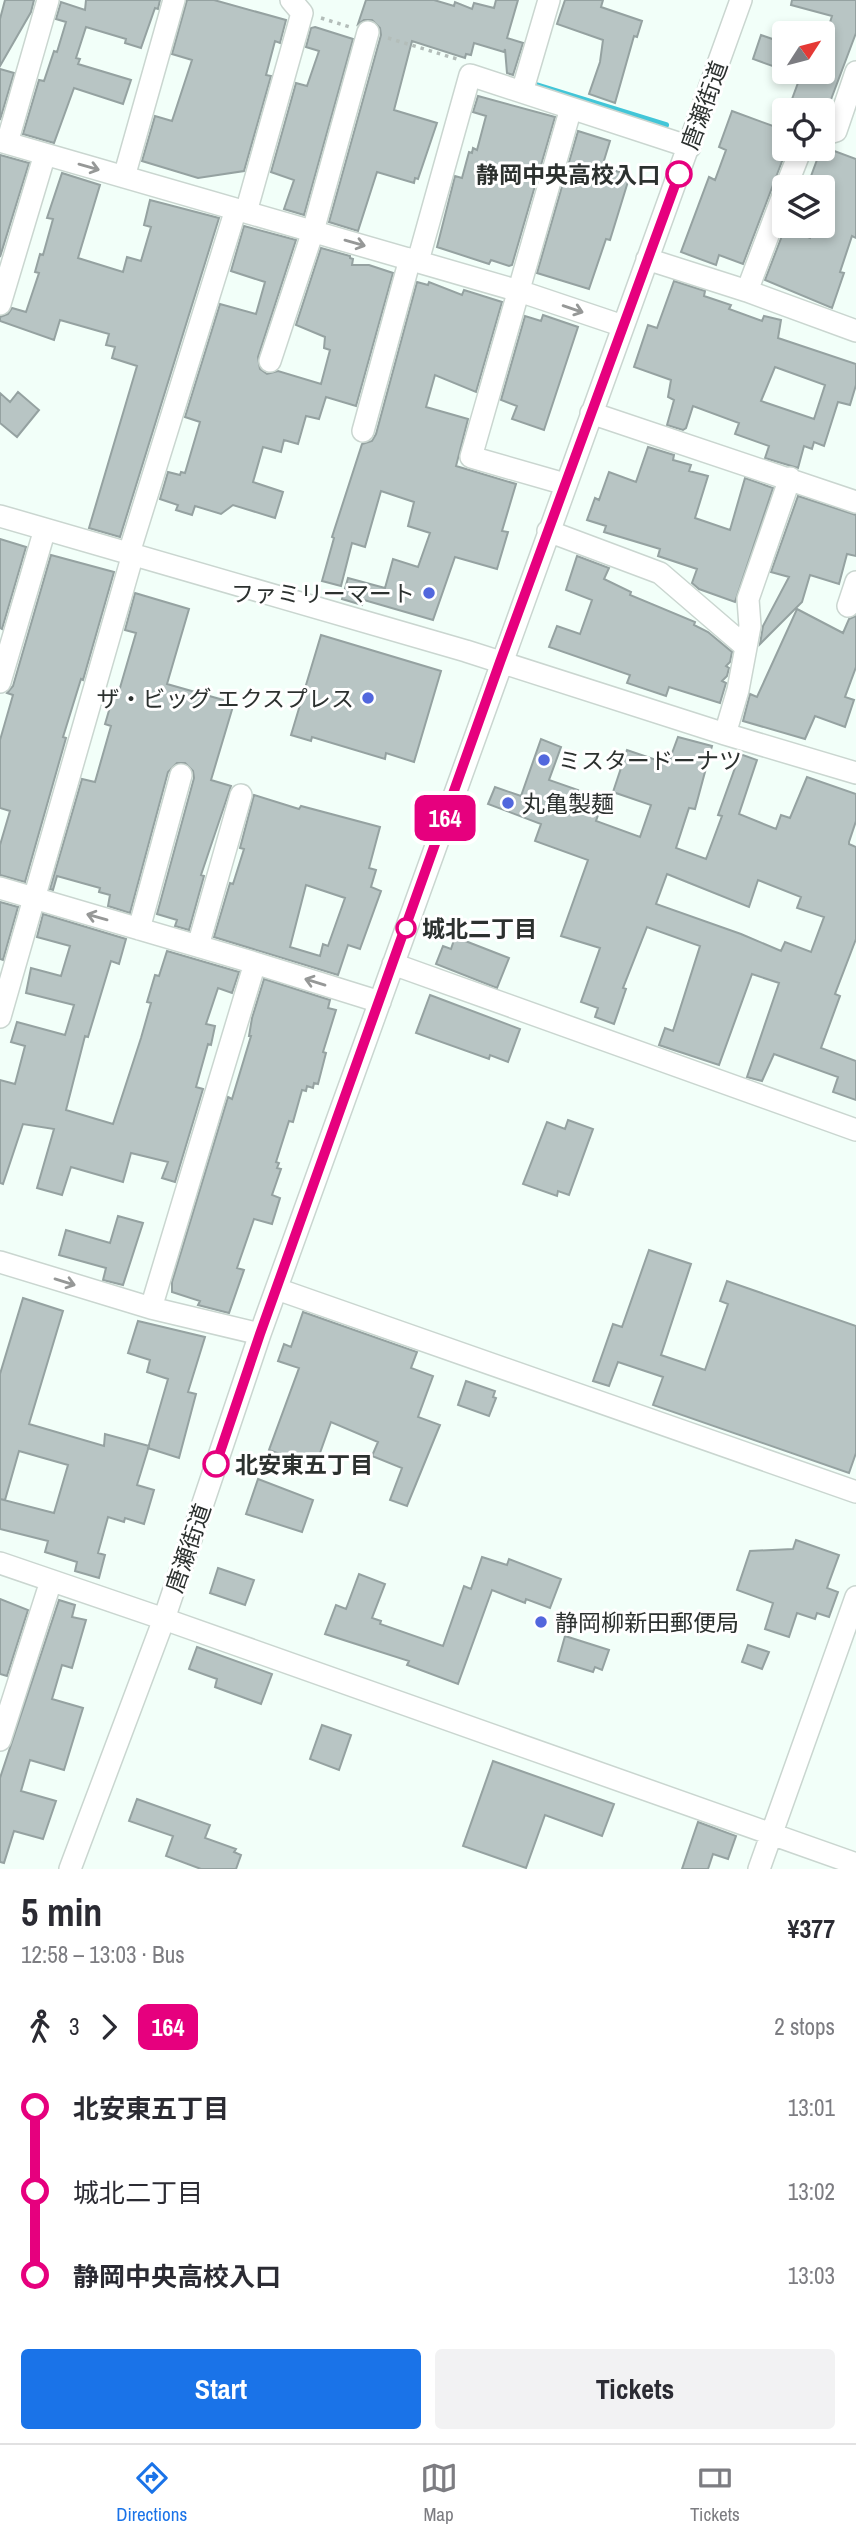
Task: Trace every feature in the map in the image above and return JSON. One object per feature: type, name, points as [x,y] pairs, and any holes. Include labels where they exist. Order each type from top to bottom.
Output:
[{"type":"street","points":[[48,0],[4,142],[519,291],[623,327]]},
{"type":"street","points":[[124,177],[174,0]]},
{"type":"street","points":[[523,92],[548,0]]},
{"type":"street","name":"唐瀬街道","points":[[70,1869],[164,1619],[276,1289],[741,0]]},
{"type":"street","points":[[0,1017],[36,899],[131,554],[241,210],[297,6]]},
{"type":"street","points":[[270,361],[313,231],[368,32]]},
{"type":"street","points":[[835,131],[856,72]]},
{"type":"street","points":[[363,431],[470,75],[690,147]]},
{"type":"street","points":[[565,484],[471,457],[571,108]]},
{"type":"street","points":[[0,304],[45,154]]},
{"type":"street","points":[[747,291],[772,225]]},
{"type":"street","points":[[647,259],[747,291],[856,331]]},
{"type":"street","points":[[591,413],[856,502]]},
{"type":"street","points":[[725,734],[738,691],[750,626],[748,599],[790,478]]},
{"type":"street","points":[[0,516],[500,662],[856,773]]},
{"type":"street","points":[[0,682],[45,529]]},
{"type":"street","points":[[548,531],[660,573],[746,647]]},
{"type":"street","points":[[848,606],[856,582]]},
{"type":"street","points":[[139,929],[181,775]]},
{"type":"street","points":[[198,946],[241,795]]},
{"type":"street","points":[[0,888],[380,1002]]},
{"type":"street","points":[[151,1308],[255,963]]},
{"type":"street","points":[[393,964],[856,1130]]},
{"type":"street","points":[[0,1262],[151,1308],[260,1334]]},
{"type":"street","points":[[276,1289],[856,1492]]},
{"type":"street","points":[[0,1563],[856,1864]]},
{"type":"street","points":[[0,1740],[51,1581]]},
{"type":"street","points":[[759,1869],[856,1597]]},
{"type":"path","points":[[297,6],[368,32],[466,62],[470,75]]},
{"type":"building","points":[[5,0],[34,0],[31,12],[0,66],[0,19]]},
{"type":"building","points":[[86,0],[160,0],[141,48],[125,43],[126,39],[86,27],[76,58],[80,59],[78,64],[131,80],[123,104],[74,88],[54,143],[23,134],[39,80],[44,81],[66,22],[56,19],[61,2],[85,10]]},
{"type":"building","points":[[187,0],[214,0],[286,20],[280,43],[275,41],[266,75],[271,76],[244,171],[198,178],[142,161],[155,116],[172,121],[192,60],[172,54]]},
{"type":"building","points":[[366,0],[434,0],[454,6],[455,2],[472,9],[474,3],[494,8],[496,0],[518,0],[507,38],[523,43],[513,75],[507,73],[505,49],[504,52],[474,43],[471,55],[466,54],[465,58],[412,41],[394,110],[437,123],[418,179],[415,178],[414,183],[377,172],[358,231],[329,222],[381,35],[380,28],[372,20],[364,20],[358,24]]},
{"type":"building","points":[[565,0],[603,0],[601,7],[642,21],[637,37],[634,36],[615,103],[589,94],[600,62],[603,40],[557,24]]},
{"type":"building","points":[[792,0],[856,0],[856,33],[832,98],[792,98],[798,84],[835,84],[835,21],[830,21],[832,16],[791,5]]},
{"type":"building","points":[[311,28],[353,39],[304,215],[284,209],[294,180],[271,172],[296,83],[307,86],[319,51],[306,47]]},
{"type":"building","points":[[761,35],[772,39],[772,66],[753,59]]},
{"type":"building","points":[[0,69],[14,73],[0,120]]},
{"type":"building","points":[[478,96],[555,117],[512,265],[509,266],[491,260],[489,264],[437,247],[455,176],[462,178],[469,152],[472,153],[473,148],[477,150],[486,116],[473,112]]},
{"type":"building","points":[[732,111],[772,126],[772,161],[782,161],[777,175],[772,175],[772,188],[743,264],[719,255],[716,265],[681,252],[709,177],[715,180],[726,150],[719,147]]},
{"type":"building","points":[[578,131],[610,141],[602,167],[630,175],[610,240],[606,239],[589,289],[537,273]]},
{"type":"building","points":[[835,151],[856,159],[856,238],[852,236],[840,272],[844,273],[832,308],[765,280],[781,238],[835,238],[835,175],[811,175],[817,161],[835,161]]},
{"type":"building","points":[[0,155],[29,163],[0,257]]},
{"type":"building","points":[[62,173],[100,185],[78,258],[123,272],[127,257],[141,261],[151,227],[144,225],[150,200],[219,218],[120,537],[89,528],[137,366],[112,358],[115,347],[106,345],[109,334],[60,320],[54,340],[0,321],[0,317],[8,314],[12,308],[26,312],[39,273],[35,272],[40,254],[43,255],[53,219],[47,218]]},
{"type":"building","points":[[244,226],[296,240],[258,357],[260,369],[267,374],[278,371],[321,384],[330,350],[324,348],[325,337],[296,325],[321,248],[350,256],[353,259],[352,265],[369,265],[393,273],[356,406],[326,397],[319,419],[306,416],[298,444],[284,440],[281,452],[263,447],[253,482],[283,492],[275,518],[233,505],[221,514],[195,506],[192,515],[176,510],[178,505],[160,499],[168,472],[180,475],[181,472],[185,473],[200,422],[185,417],[220,304],[256,314],[265,282],[231,271]]},
{"type":"building","points":[[674,281],[705,291],[704,296],[731,305],[729,309],[762,321],[764,316],[781,320],[778,338],[856,364],[856,385],[850,405],[838,402],[824,446],[814,442],[812,449],[804,446],[798,468],[765,458],[769,446],[735,434],[739,423],[693,406],[686,428],[683,430],[667,425],[674,400],[668,397],[671,380],[634,367],[648,325],[657,328]],"holes":[[[775,367],[825,385],[814,419],[761,401]]]},
{"type":"building","points":[[417,282],[428,285],[429,282],[462,295],[464,290],[502,302],[476,392],[435,375],[426,407],[468,419],[456,466],[516,484],[502,531],[508,532],[497,569],[455,557],[433,620],[364,600],[362,605],[342,599],[348,578],[385,588],[393,559],[418,567],[430,533],[408,526],[414,502],[381,491],[365,547],[352,543],[341,586],[322,581],[334,538],[332,537],[362,444],[372,441],[376,434]]},
{"type":"building","points":[[543,315],[578,327],[544,430],[512,419],[517,406],[501,400],[525,316],[541,321]]},
{"type":"building","points":[[18,392],[39,410],[17,437],[0,423],[0,393],[10,402]]},
{"type":"building","points":[[648,447],[674,455],[673,460],[691,465],[689,471],[708,476],[695,518],[730,530],[745,478],[773,488],[735,602],[699,589],[692,583],[697,569],[658,556],[660,549],[604,532],[606,526],[587,520],[595,498],[599,500],[609,472],[636,482]]},
{"type":"building","points":[[798,496],[856,515],[856,556],[847,554],[839,584],[810,575],[802,602],[760,644],[763,626],[789,577],[771,572]]},
{"type":"building","points":[[0,539],[26,547],[2,629],[0,628]]},
{"type":"building","points":[[51,555],[114,572],[83,680],[81,679],[63,737],[66,738],[25,882],[0,875],[0,845],[10,811],[0,808],[0,740],[13,695],[7,693],[13,686]]},
{"type":"building","points":[[577,556],[609,568],[604,579],[631,592],[630,595],[695,622],[694,625],[708,632],[732,652],[730,662],[726,666],[729,668],[727,676],[722,681],[726,683],[720,703],[669,687],[666,696],[627,683],[630,675],[549,647],[557,626],[580,634],[592,600],[566,590]]},
{"type":"building","points":[[135,593],[189,609],[167,684],[234,703],[211,780],[231,786],[201,875],[204,876],[189,930],[175,926],[177,920],[157,914],[194,778],[193,771],[185,763],[177,763],[168,772],[130,913],[108,906],[110,895],[99,892],[100,888],[57,876],[53,890],[50,889],[82,779],[95,782],[111,726],[105,724],[113,697],[117,698],[136,633],[125,630]]},
{"type":"building","points":[[797,609],[843,633],[849,619],[856,616],[856,667],[845,697],[854,700],[845,727],[815,716],[805,739],[743,721],[750,694],[757,697]]},
{"type":"building","points":[[321,635],[441,671],[414,762],[386,753],[385,759],[312,737],[311,741],[291,735]]},
{"type":"building","points":[[678,737],[712,746],[695,809],[689,808],[676,848],[706,859],[722,816],[718,815],[740,754],[757,760],[739,814],[776,829],[781,815],[790,818],[807,777],[856,794],[856,821],[849,844],[856,847],[856,939],[835,994],[840,996],[821,1048],[856,1061],[856,1100],[833,1092],[838,1077],[774,1054],[762,1081],[747,1077],[779,983],[752,974],[719,1065],[659,1045],[665,1028],[673,1031],[700,946],[647,927],[623,988],[626,989],[614,1024],[595,1017],[598,1008],[581,1002],[600,948],[561,936],[588,860],[535,841],[541,824],[488,804],[495,787],[521,796],[541,739],[561,747],[549,780],[578,790],[575,797],[601,806],[596,821],[640,837],[651,805],[613,792],[627,750],[668,764]],"holes":[[[667,874],[749,907],[758,880],[801,897],[797,908],[824,917],[811,952],[785,942],[781,951],[656,904]]]},
{"type":"building","points":[[254,795],[299,809],[301,806],[380,827],[369,868],[376,870],[371,887],[381,891],[360,949],[348,945],[338,975],[214,937],[230,883],[233,884],[244,849],[240,848]],"holes":[[[306,885],[345,898],[328,946],[323,944],[320,956],[290,947]]]},
{"type":"building","points":[[0,902],[18,907],[3,960],[0,959]]},
{"type":"building","points":[[43,914],[126,939],[119,964],[111,961],[88,1037],[85,1036],[66,1110],[113,1124],[151,1003],[147,1002],[155,975],[159,976],[167,951],[239,972],[232,993],[218,988],[206,1024],[215,1026],[196,1087],[203,1089],[175,1182],[162,1178],[168,1162],[131,1153],[123,1182],[71,1167],[62,1195],[37,1188],[54,1129],[23,1124],[3,1184],[0,1183],[0,1080],[15,1084],[25,1046],[11,1042],[17,1022],[65,1035],[74,1005],[26,993],[31,968],[61,976],[70,946],[37,937]]},
{"type":"building","points":[[455,937],[509,958],[497,988],[436,964],[443,946],[451,949]]},
{"type":"building","points":[[264,979],[330,1000],[328,1008],[336,1010],[323,1052],[326,1053],[318,1084],[314,1083],[313,1088],[307,1086],[306,1091],[302,1090],[293,1122],[289,1121],[276,1162],[279,1163],[277,1168],[281,1169],[272,1195],[280,1198],[272,1224],[254,1219],[237,1268],[244,1270],[229,1313],[198,1305],[200,1301],[172,1292],[172,1282],[228,1097],[232,1099],[251,1036],[252,1018]]},
{"type":"building","points":[[430,995],[520,1029],[508,1062],[490,1055],[489,1059],[416,1033]]},
{"type":"building","points":[[568,1120],[593,1129],[569,1195],[558,1191],[557,1196],[523,1184],[547,1122],[565,1129]]},
{"type":"building","points":[[118,1216],[143,1223],[123,1285],[103,1280],[106,1268],[59,1255],[66,1230],[110,1243]]},
{"type":"building","points":[[649,1250],[691,1264],[661,1355],[705,1370],[728,1304],[720,1301],[727,1281],[856,1326],[856,1453],[849,1473],[653,1405],[663,1377],[618,1362],[609,1386],[593,1381],[613,1324],[622,1327]]},
{"type":"building","points":[[23,1298],[63,1311],[29,1424],[104,1446],[105,1434],[149,1446],[137,1485],[154,1490],[144,1524],[125,1518],[124,1522],[108,1517],[98,1553],[105,1555],[99,1578],[75,1571],[77,1562],[45,1552],[48,1541],[0,1529],[0,1374]],"holes":[[[19,1451],[68,1465],[54,1513],[0,1499],[5,1500]]]},
{"type":"building","points":[[303,1312],[417,1352],[411,1368],[433,1376],[418,1417],[440,1425],[407,1506],[390,1500],[402,1468],[372,1456],[378,1442],[331,1422],[315,1467],[269,1450],[299,1368],[278,1361],[284,1344],[291,1347]]},
{"type":"building","points":[[138,1321],[205,1337],[188,1392],[196,1394],[179,1458],[148,1448],[168,1379],[147,1372],[150,1360],[128,1353]]},
{"type":"building","points":[[466,1381],[495,1391],[493,1397],[496,1398],[489,1416],[458,1405]]},
{"type":"building","points":[[258,1479],[313,1500],[302,1532],[246,1514]]},
{"type":"building","points":[[796,1540],[839,1555],[827,1588],[838,1592],[829,1617],[817,1613],[815,1619],[797,1613],[789,1637],[765,1629],[773,1603],[737,1590],[750,1551],[793,1549]]},
{"type":"building","points":[[482,1557],[507,1565],[509,1559],[561,1579],[550,1608],[526,1599],[525,1603],[492,1590],[458,1684],[407,1665],[409,1661],[325,1634],[336,1605],[346,1609],[359,1574],[385,1584],[372,1618],[381,1621],[380,1624],[443,1646],[464,1586],[471,1589]]},
{"type":"building","points":[[218,1568],[254,1580],[245,1605],[210,1593]]},
{"type":"building","points":[[0,1599],[28,1610],[7,1676],[0,1674]]},
{"type":"building","points":[[59,1600],[75,1605],[72,1617],[86,1620],[72,1668],[62,1665],[52,1699],[83,1708],[64,1770],[30,1760],[21,1791],[56,1801],[43,1839],[14,1831],[4,1863],[0,1862],[0,1778]]},
{"type":"building","points":[[565,1636],[609,1650],[602,1670],[595,1667],[593,1672],[558,1661]]},
{"type":"building","points":[[748,1645],[769,1652],[762,1669],[742,1662]]},
{"type":"building","points":[[197,1647],[272,1674],[261,1704],[215,1687],[217,1679],[189,1669]]},
{"type":"building","points":[[322,1725],[351,1735],[339,1770],[310,1759]]},
{"type":"building","points":[[493,1761],[614,1804],[602,1836],[545,1815],[526,1868],[463,1846]]},
{"type":"building","points":[[137,1799],[210,1825],[205,1838],[236,1849],[234,1852],[241,1855],[236,1869],[201,1869],[166,1856],[173,1836],[129,1821]]},
{"type":"building","points":[[698,1822],[736,1836],[728,1859],[713,1854],[708,1869],[682,1869]]},
{"type":"waterway","points":[[533,84],[666,125]]},
{"type":"bus line","name":"164","points":[[216,1464],[500,662],[679,174]]},
{"type":"place","name":"静岡中央高校入口","points":[[679,174]]},
{"type":"place","name":"ファミリーマート","points":[[429,593]]},
{"type":"place","name":"ザ・ビッグ エクスプレス","points":[[368,698]]},
{"type":"place","name":"ミスタードーナツ","points":[[544,760]]},
{"type":"place","name":"丸亀製麺","points":[[508,803]]},
{"type":"place","name":"城北二丁目","points":[[406,928]]},
{"type":"place","name":"北安東五丁目","points":[[216,1464]]},
{"type":"place","name":"静岡柳新田郵便局","points":[[541,1622]]}]
